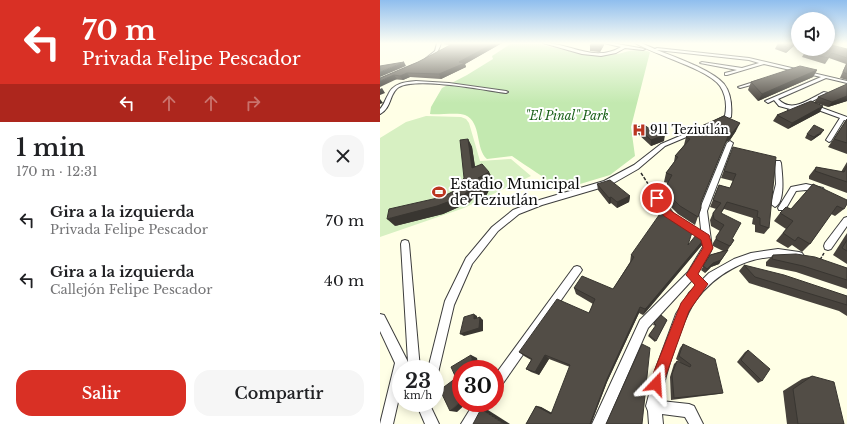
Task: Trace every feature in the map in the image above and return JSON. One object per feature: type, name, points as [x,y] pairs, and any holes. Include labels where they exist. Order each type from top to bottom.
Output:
[{"type":"street","points":[[436,360],[449,305],[469,261],[495,230],[516,212],[539,203],[607,183],[636,167],[663,145],[728,117],[729,102],[721,85],[705,74],[680,63]]},
{"type":"street","points":[[702,63],[742,69]]},
{"type":"street","points":[[727,74],[762,63]]},
{"type":"street","points":[[768,63],[847,83]]},
{"type":"street","points":[[783,74],[797,70]]},
{"type":"street","points":[[768,101],[826,77]]},
{"type":"street","points":[[740,87],[768,79]]},
{"type":"street","points":[[380,112],[387,106],[391,92],[397,86],[407,83],[434,82],[506,92]]},
{"type":"street","points":[[840,87],[847,83]]},
{"type":"street","points":[[787,112],[833,90]]},
{"type":"street","points":[[775,98],[782,105],[794,108]]},
{"type":"street","points":[[806,103],[845,118],[829,140]]},
{"type":"street","points":[[599,424],[644,324],[691,275],[708,248],[703,211],[730,143]]},
{"type":"street","points":[[775,204],[780,184],[778,163]]},
{"type":"street","points":[[780,184],[794,190]]},
{"type":"street","points":[[782,208],[794,190],[806,186],[818,189],[820,194],[828,195]]},
{"type":"street","points":[[657,198],[668,213],[679,220]]},
{"type":"street","points":[[828,246],[847,220]]},
{"type":"street","points":[[696,231],[706,238]]},
{"type":"street","points":[[405,244],[413,360]]},
{"type":"street","points":[[656,424],[653,406],[656,384],[685,307],[702,284],[725,269],[753,257],[777,253],[813,259]]},
{"type":"street","points":[[738,263],[750,267]]},
{"type":"street","points":[[504,372],[576,270]]},
{"type":"street","points":[[691,275],[702,284]]},
{"type":"street","points":[[380,319],[400,360]]},
{"type":"street","points":[[386,424],[392,404]]},
{"type":"street","points":[[653,406],[689,411],[696,424]]},
{"type":"street","points":[[427,412],[432,424]]},
{"type":"street","points":[[468,424],[476,412]]},
{"type":"path","points":[[641,173],[657,198]]},
{"type":"green space","name":"\"El Pinal\" Park","points":[[487,63],[647,63],[631,127],[635,156],[610,175],[560,190],[512,156],[487,159],[483,155],[474,123],[470,118],[462,114],[430,114],[431,107],[442,88]]},
{"type":"green space","name":"Estadio Municipal de Teziutlán","points":[[426,116],[461,117],[466,119],[469,123],[480,161],[511,159],[531,176],[464,208],[380,237],[380,138],[406,122]]},
{"type":"building","points":[[399,63],[402,63],[380,72],[380,66]]},
{"type":"building","points":[[416,63],[465,63],[439,74],[407,73],[400,76],[394,75],[380,81],[380,78]]},
{"type":"building","points":[[847,63],[847,74],[843,72]]},
{"type":"building","points":[[800,66],[817,70],[762,94],[751,82]]},
{"type":"building","points":[[847,84],[847,96],[832,102],[818,97]]},
{"type":"building","points":[[811,101],[823,106],[792,123],[777,115]]},
{"type":"building","points":[[724,116],[740,123],[733,132],[729,134],[701,202],[698,217],[680,206],[668,194],[670,190],[665,188],[672,175],[666,173],[678,157],[675,156],[690,139],[686,137],[697,128]]},
{"type":"building","points":[[847,119],[847,143],[834,139]]},
{"type":"building","points":[[644,125],[650,129],[656,127],[665,135],[651,140],[637,127]]},
{"type":"building","points":[[814,125],[824,130],[814,137],[807,134]]},
{"type":"building","points":[[468,139],[472,168],[482,164],[489,172],[478,178],[486,180],[481,188],[472,186],[464,195],[460,194],[453,200],[437,206],[387,219],[389,209],[442,197],[454,191],[464,178],[460,140]]},
{"type":"building","points":[[733,147],[776,157],[769,228],[760,225],[760,218],[757,217],[758,211],[727,202],[721,213],[741,223],[732,239],[734,240],[730,246],[717,240],[716,237],[724,225],[714,219],[713,213],[721,203],[713,200],[719,185],[730,188],[736,174],[724,171]]},
{"type":"building","points":[[847,166],[847,182],[815,171],[816,167],[844,172]]},
{"type":"building","points":[[610,180],[630,196],[617,202],[611,197],[609,198],[597,184]]},
{"type":"building","points":[[813,184],[847,200],[847,204],[844,209],[837,206],[810,244],[798,237],[795,241],[783,233],[793,221],[780,213],[786,207],[791,209]]},
{"type":"building","points":[[664,208],[694,226],[688,245],[700,230],[705,234],[705,238],[648,306],[645,309],[640,307],[607,379],[590,424],[526,424],[536,406],[551,414],[570,365],[545,355],[535,372],[526,369],[532,359],[519,352],[557,299],[589,313],[595,299],[574,288],[582,276],[613,289],[634,257],[631,255]]},
{"type":"building","points":[[847,240],[847,251],[842,248]]},
{"type":"building","points":[[728,250],[721,260],[713,263],[707,269],[703,266],[710,255]]},
{"type":"building","points":[[796,254],[815,257],[847,268],[847,280],[803,266],[772,259],[773,255]]},
{"type":"building","points":[[744,265],[784,275],[847,296],[847,305],[755,277]]},
{"type":"building","points":[[474,314],[474,319],[480,317],[479,328],[460,334],[464,317]]},
{"type":"building","points":[[661,315],[667,320],[656,341],[649,335],[656,325],[654,323]]},
{"type":"building","points":[[642,344],[650,348],[642,424],[606,424]]},
{"type":"building","points":[[683,344],[715,359],[723,393],[674,398],[672,374],[677,361],[690,367],[691,365],[679,356]]},
{"type":"building","points":[[748,350],[770,369],[762,381],[741,360]]},
{"type":"building","points":[[471,355],[472,360],[463,360]]},
{"type":"building","points":[[812,376],[834,382],[844,424],[798,424],[793,389]]},
{"type":"building","points":[[452,381],[452,409],[450,411],[444,398],[444,387]]},
{"type":"building","points":[[479,412],[486,412],[504,424],[473,424]]},
{"type":"place","name":"911 Teziutlán","points":[[639,130]]},
{"type":"place","name":"Estadio Municipal de Teziutlán","points":[[439,192]]},
{"type":"route","points":[[656,384],[685,307],[702,284],[691,275],[708,248],[706,238],[668,213],[657,198]]}]
